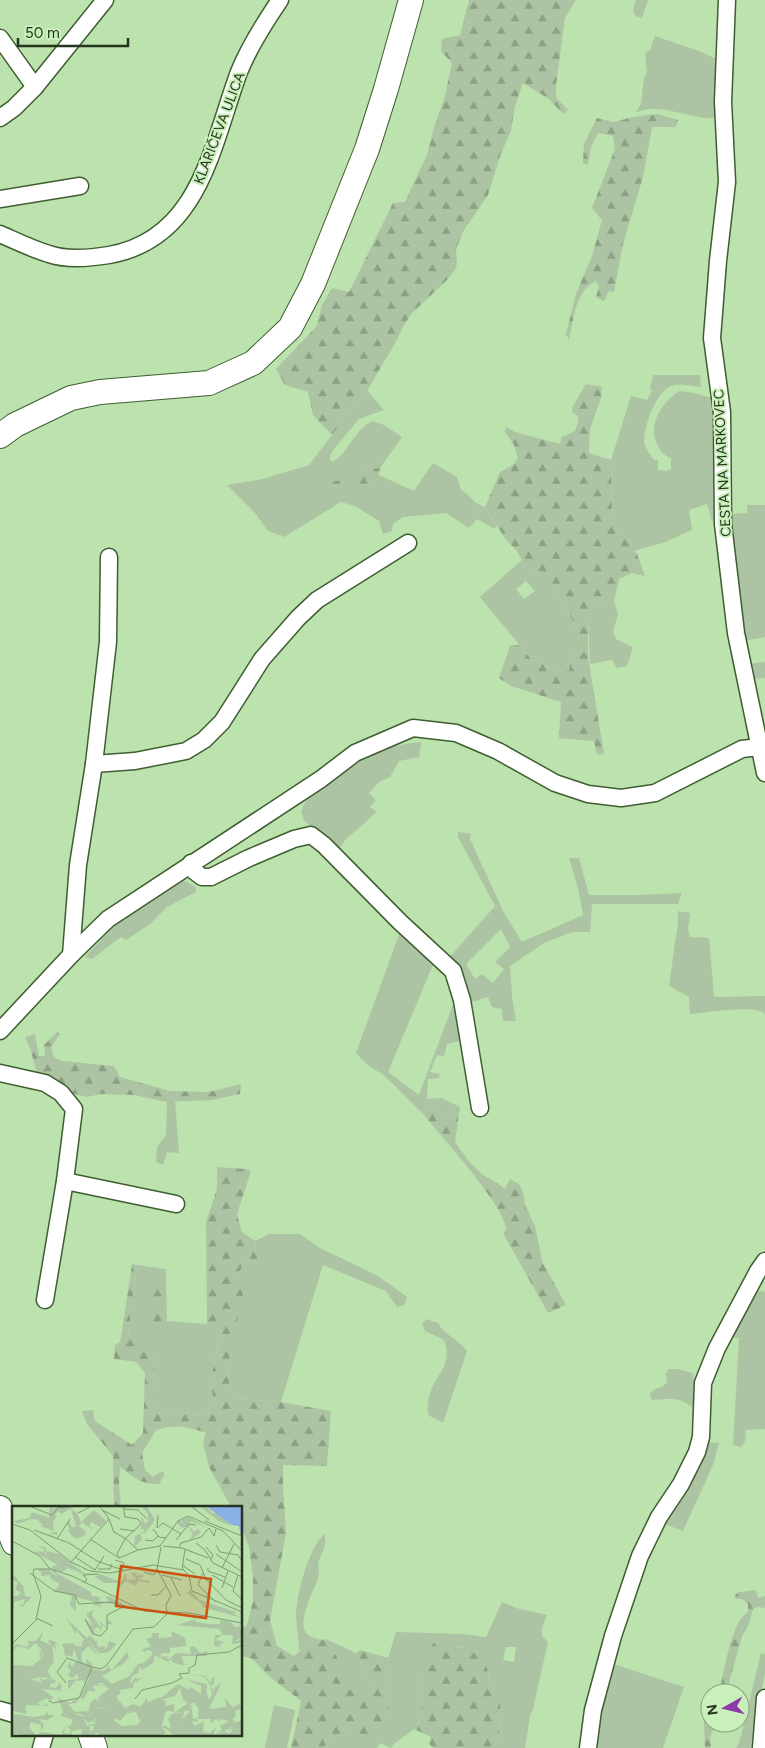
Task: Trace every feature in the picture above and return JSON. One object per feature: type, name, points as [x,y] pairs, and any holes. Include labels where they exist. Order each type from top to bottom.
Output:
[{"type":"street","points":[[0,118],[14,108],[36,87],[105,0]]},
{"type":"street","name":"KLARIČEVA ULICA","points":[[0,234],[50,255],[89,258],[127,252],[155,238],[186,207],[202,177],[240,70],[264,22],[280,0]]},
{"type":"street","points":[[0,436],[15,425],[71,398],[100,392],[209,383],[253,363],[290,328],[313,284],[367,149],[411,0]]},
{"type":"street","name":"CESTA NA MARKOVEC","points":[[727,0],[723,102],[727,182],[712,338],[722,412],[723,524],[736,633],[760,716],[759,747],[765,773]]},
{"type":"street","points":[[0,38],[36,87]]},
{"type":"street","points":[[0,199],[80,186]]},
{"type":"street","points":[[94,764],[135,761],[186,751],[204,740],[222,722],[262,659],[304,612],[317,600],[408,543]]},
{"type":"street","points":[[71,955],[78,865],[94,764],[108,642],[108,557]]},
{"type":"street","points":[[0,1031],[71,955],[108,919],[321,779],[355,753],[413,728],[456,733],[498,751],[555,783],[588,794],[621,798],[655,793],[742,749],[759,747]]},
{"type":"street","points":[[192,863],[194,871],[202,877],[210,877],[248,858],[294,839],[311,835],[324,845],[400,922],[453,971],[462,1000],[480,1108]]},
{"type":"street","points":[[0,1073],[45,1083],[62,1093],[74,1109],[65,1181],[45,1300]]},
{"type":"street","points":[[65,1181],[176,1204]]},
{"type":"street","points":[[588,1748],[593,1710],[612,1636],[640,1556],[659,1517],[681,1484],[697,1452],[701,1437],[703,1383],[717,1348],[765,1261]]},
{"type":"street","points":[[0,1508],[12,1538]]},
{"type":"street","points":[[761,1748],[765,1698]]},
{"type":"street","points":[[91,1736],[95,1748]]},
{"type":"green space","points":[[469,0],[576,0],[565,18],[556,85],[556,98],[568,110],[563,114],[549,99],[523,83],[515,106],[511,131],[500,156],[488,195],[464,230],[456,249],[457,264],[455,270],[412,313],[364,396],[347,413],[332,435],[313,415],[308,392],[285,385],[276,369],[316,327],[322,305],[332,288],[349,292],[393,203],[405,202],[427,155],[435,124],[444,100],[452,63],[441,51],[442,39],[460,35]]},
{"type":"green space","points":[[636,0],[648,0],[642,18],[636,16],[633,11]]},
{"type":"green space","points":[[655,36],[699,51],[721,61],[719,118],[701,117],[660,109],[636,112],[641,104],[644,78],[647,72],[645,54],[650,50]]},
{"type":"green space","points":[[657,114],[678,120],[676,127],[652,127],[643,177],[623,244],[614,292],[609,291],[604,301],[596,297],[599,287],[596,281],[589,285],[576,306],[569,340],[566,334],[576,294],[592,256],[602,220],[592,208],[615,149],[613,136],[598,133],[591,147],[588,164],[583,164],[584,144],[597,118],[614,122]]},
{"type":"green space","points":[[653,375],[700,375],[701,387],[671,386],[659,397],[651,411],[644,443],[654,460],[658,460],[658,470],[667,471],[671,469],[671,458],[660,450],[655,440],[654,432],[657,416],[666,402],[679,391],[712,398],[718,408],[716,520],[712,521],[707,504],[689,510],[692,530],[665,542],[634,551],[612,522],[611,460],[631,396],[647,400],[652,391],[650,388]]},
{"type":"green space","points":[[586,384],[602,387],[601,398],[590,429],[589,453],[611,460],[612,522],[637,554],[645,576],[632,573],[619,579],[614,601],[592,607],[588,617],[588,657],[604,754],[597,755],[594,741],[559,738],[561,702],[511,686],[499,678],[510,646],[519,645],[531,659],[546,664],[553,670],[569,671],[571,653],[580,635],[559,597],[545,581],[527,570],[517,551],[506,540],[485,507],[500,472],[514,464],[518,458],[514,445],[505,432],[506,427],[515,432],[560,444],[562,437],[575,431],[578,416],[572,412],[573,406]]},
{"type":"green space","points":[[367,390],[384,410],[359,419],[333,450],[329,459],[333,462],[339,457],[357,434],[373,421],[384,425],[402,437],[380,468],[364,469],[359,476],[324,484],[371,486],[378,479],[379,475],[414,491],[433,463],[457,477],[461,490],[477,504],[485,507],[497,527],[493,528],[477,519],[469,528],[446,513],[403,517],[393,524],[392,531],[383,534],[379,521],[355,506],[341,502],[284,537],[267,530],[256,514],[227,485],[263,479],[309,465],[347,413],[364,396]]},
{"type":"green space","points":[[380,468],[378,479],[371,486],[325,490],[323,484],[358,476],[364,469]]},
{"type":"green space","points":[[747,505],[765,505],[765,637],[743,641],[726,520],[734,514],[747,513]]},
{"type":"green space","points":[[522,560],[527,570],[546,581],[553,589],[565,606],[580,635],[571,653],[569,671],[553,670],[546,664],[531,659],[480,597]],"holes":[[[526,581],[535,591],[524,599],[516,589]]]},
{"type":"green space","points":[[614,601],[618,614],[613,632],[616,639],[633,647],[627,666],[617,668],[612,660],[590,664],[588,617],[592,607]]},
{"type":"green space","points":[[765,662],[765,678],[752,679],[748,664]]},
{"type":"green space","points":[[421,742],[419,757],[399,761],[390,777],[379,782],[369,793],[376,800],[370,807],[377,812],[345,840],[337,852],[304,820],[301,811],[305,802],[313,793],[332,779],[355,764],[386,749],[403,744]]},
{"type":"green space","points":[[458,832],[471,834],[470,839],[503,911],[522,942],[583,915],[578,888],[569,858],[579,858],[589,895],[682,893],[678,904],[592,904],[590,932],[572,932],[544,943],[510,966],[516,1021],[503,1021],[502,1009],[492,1007],[488,997],[466,1004],[447,960],[495,906],[458,837]],"holes":[[[501,929],[510,947],[495,962],[504,969],[493,983],[482,974],[475,979],[466,964]]]},
{"type":"green space","points":[[183,880],[196,887],[196,892],[167,907],[150,924],[126,940],[121,937],[92,959],[85,957],[126,914]]},
{"type":"green space","points":[[678,911],[690,913],[688,928],[690,937],[709,938],[714,997],[765,996],[765,1014],[759,1011],[741,1009],[690,1014],[689,997],[669,986]]},
{"type":"green space","points":[[400,932],[435,960],[388,1072],[419,1095],[457,994],[459,1041],[447,1044],[444,1056],[437,1055],[430,1072],[440,1074],[439,1078],[428,1079],[427,1099],[442,1098],[460,1107],[459,1113],[444,1114],[431,1109],[423,1114],[385,1076],[369,1066],[356,1053]]},
{"type":"green space","points":[[57,1032],[60,1034],[51,1047],[54,1057],[62,1061],[114,1066],[120,1077],[170,1091],[209,1092],[241,1084],[240,1094],[212,1100],[167,1102],[134,1095],[101,1094],[87,1097],[71,1093],[58,1081],[37,1073],[25,1037],[35,1034],[39,1056],[45,1056],[44,1045]]},
{"type":"green space","points":[[175,1100],[179,1153],[167,1152],[163,1165],[156,1162],[157,1147],[166,1135],[167,1102]]},
{"type":"green space","points":[[431,1109],[444,1114],[459,1113],[455,1143],[481,1173],[505,1189],[510,1179],[519,1184],[523,1192],[525,1205],[535,1226],[542,1261],[566,1305],[548,1313],[504,1235],[506,1228],[503,1217],[495,1203],[423,1114]]},
{"type":"green space","points":[[217,1167],[251,1171],[237,1214],[242,1232],[255,1241],[256,1255],[263,1271],[259,1275],[247,1258],[239,1272],[243,1295],[228,1366],[230,1392],[237,1399],[281,1402],[331,1411],[327,1466],[283,1465],[286,1533],[270,1620],[277,1646],[294,1656],[311,1642],[326,1639],[357,1691],[363,1691],[369,1687],[356,1653],[360,1650],[388,1658],[385,1668],[390,1722],[377,1736],[370,1737],[349,1733],[325,1740],[326,1748],[291,1748],[301,1701],[271,1678],[251,1658],[242,1656],[242,1628],[247,1625],[253,1601],[253,1578],[249,1547],[242,1529],[242,1506],[230,1506],[209,1467],[203,1443],[206,1433],[181,1427],[156,1430],[142,1453],[145,1470],[153,1477],[162,1471],[165,1474],[159,1484],[152,1484],[137,1479],[120,1467],[121,1506],[114,1506],[113,1456],[87,1424],[82,1411],[93,1410],[95,1421],[132,1445],[143,1433],[145,1373],[136,1362],[114,1359],[115,1345],[120,1342],[121,1338],[132,1264],[137,1265],[128,1335],[147,1343],[155,1350],[154,1413],[207,1416],[213,1401],[211,1379],[220,1334],[207,1324],[206,1222],[217,1189]]},
{"type":"green space","points":[[269,1234],[300,1234],[320,1248],[378,1276],[407,1297],[404,1305],[397,1307],[386,1291],[323,1265],[281,1402],[237,1399],[230,1392],[228,1366],[242,1295],[239,1272],[247,1258],[256,1255],[255,1241]]},
{"type":"green space","points":[[137,1265],[166,1269],[166,1282],[156,1285],[161,1329],[167,1321],[207,1324],[220,1333],[211,1379],[213,1401],[207,1416],[154,1413],[155,1351],[128,1335]]},
{"type":"green space","points":[[166,1282],[167,1321],[162,1329],[151,1325],[153,1295],[156,1285]]},
{"type":"green space","points":[[752,1289],[765,1292],[765,1429],[746,1430],[745,1441],[741,1447],[733,1445],[739,1338],[728,1337]]},
{"type":"green space","points":[[426,1319],[438,1323],[444,1331],[467,1351],[443,1423],[428,1415],[428,1405],[432,1388],[446,1360],[446,1347],[444,1340],[425,1331],[422,1324]]},
{"type":"green space","points":[[669,1369],[693,1373],[697,1408],[677,1399],[652,1400],[650,1394],[653,1390],[662,1387],[667,1382],[666,1374]]},
{"type":"green space","points":[[706,1442],[719,1443],[713,1465],[683,1531],[662,1523]]},
{"type":"green space","points":[[324,1534],[325,1544],[318,1562],[318,1579],[307,1605],[304,1619],[306,1633],[321,1640],[311,1642],[299,1651],[296,1615],[299,1595],[308,1561],[318,1541]]},
{"type":"green space","points":[[756,1590],[758,1598],[765,1596],[765,1608],[758,1607],[753,1609],[748,1626],[742,1636],[729,1683],[721,1683],[733,1635],[742,1617],[748,1612],[748,1604],[742,1599],[736,1599],[735,1595],[739,1592]]},
{"type":"green space","points":[[502,1602],[516,1608],[547,1615],[542,1628],[542,1636],[548,1642],[530,1716],[525,1748],[498,1748],[501,1695],[489,1684],[488,1670],[462,1647],[434,1644],[423,1673],[421,1718],[414,1729],[391,1748],[380,1743],[377,1748],[326,1748],[325,1740],[349,1733],[370,1737],[390,1722],[385,1668],[396,1632],[462,1634],[486,1637]],"holes":[[[506,1647],[516,1647],[514,1662],[503,1660]]]},
{"type":"green space","points":[[326,1639],[356,1653],[369,1687],[363,1692],[356,1691]]},
{"type":"green space","points":[[433,1643],[466,1649],[480,1657],[488,1671],[489,1684],[500,1686],[498,1748],[434,1748],[429,1744],[431,1737],[414,1729],[421,1718],[423,1673],[427,1655]]},
{"type":"green space","points":[[761,1653],[765,1654],[765,1673],[761,1693],[756,1748],[736,1748],[742,1733],[750,1733],[750,1699]]},
{"type":"green space","points":[[610,1663],[684,1687],[663,1748],[598,1748],[595,1725]]},
{"type":"green space","points":[[274,1705],[295,1710],[287,1748],[265,1748]]},
{"type":"green space","points":[[704,1733],[712,1733],[710,1737],[711,1748],[705,1748]]}]
